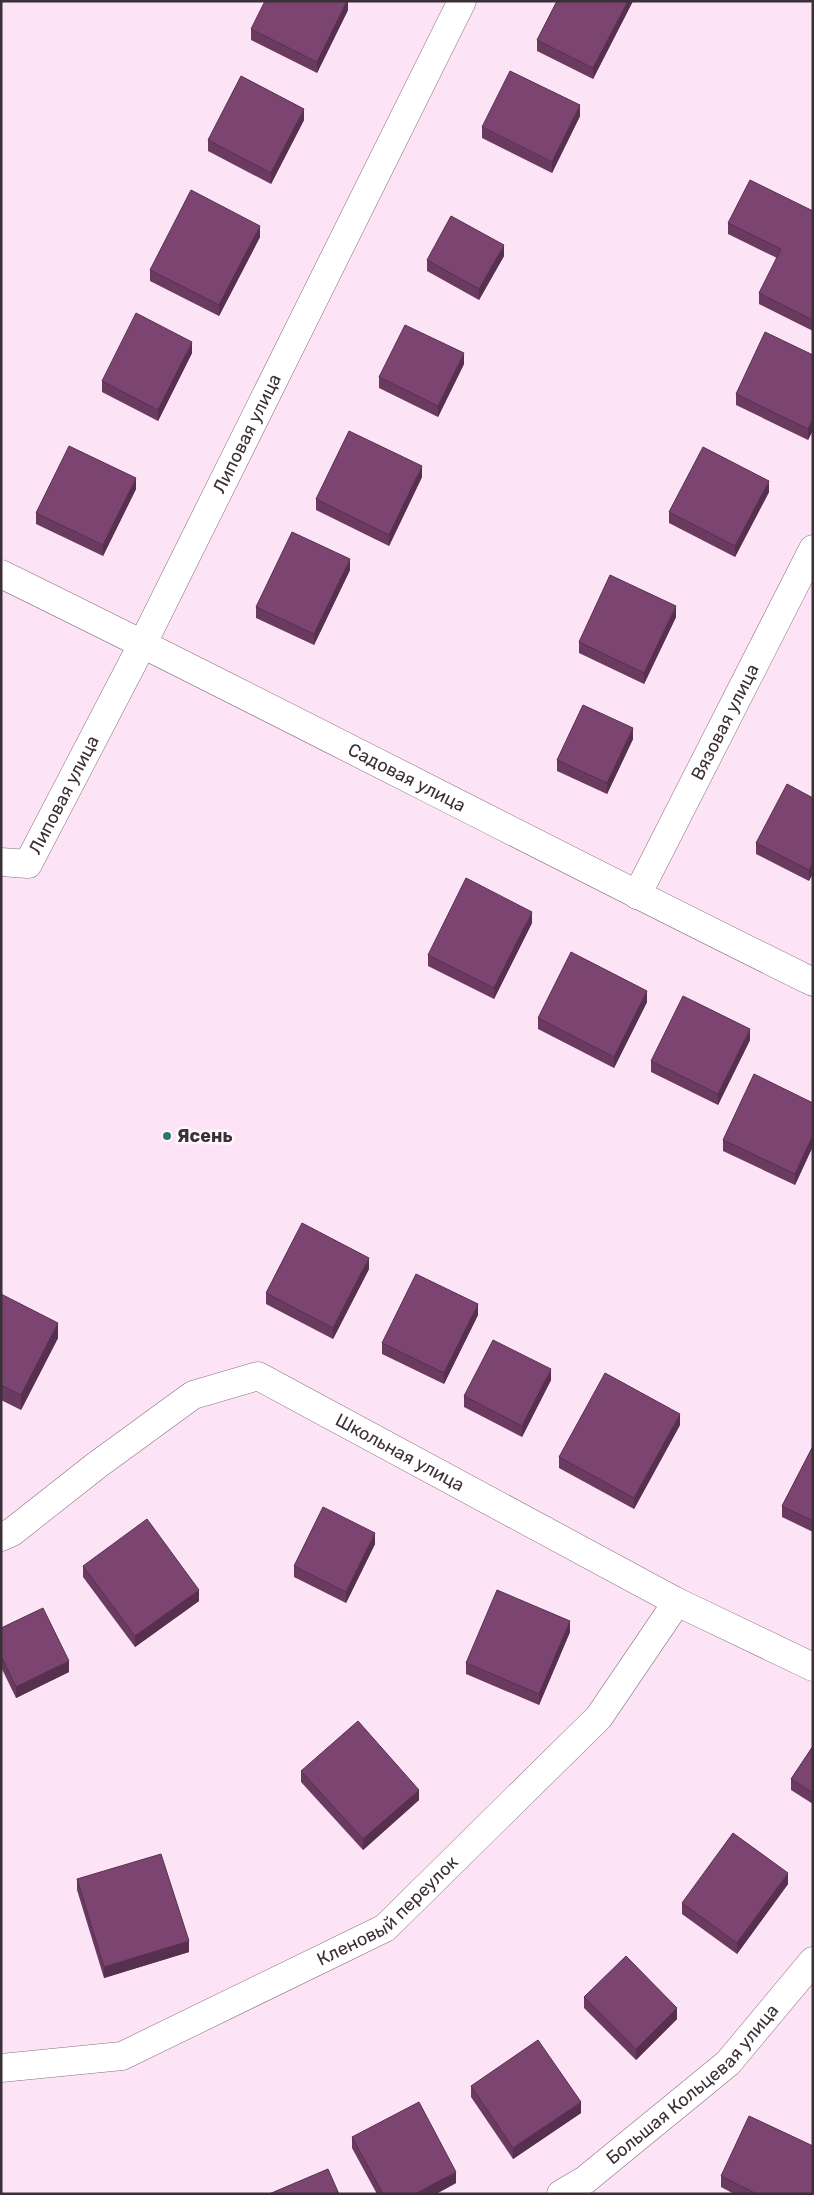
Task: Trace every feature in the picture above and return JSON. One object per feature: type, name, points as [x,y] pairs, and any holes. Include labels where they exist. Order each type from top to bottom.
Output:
[{"type":"street","name":"Липовая улица","points":[[1,862],[28,864],[143,643],[462,1]]},
{"type":"street","name":"Вязовая улица","points":[[638,895],[813,549]]},
{"type":"street","name":"Садовая улица","points":[[1,574],[143,643],[813,982]]},
{"type":"street","name":"Школьная улица","points":[[1,1537],[12,1532],[97,1465],[193,1395],[258,1376],[676,1602],[813,1668]]},
{"type":"street","name":"Кленовый переулок","points":[[1,2068],[122,2056],[385,1928],[599,1717],[676,1602]]},
{"type":"street","name":"Большая Кольцевая улица","points":[[561,2194],[585,2180],[728,2063],[813,1961]]},
{"type":"building","points":[[265,1],[347,1],[317,62],[251,29]]},
{"type":"building","points":[[557,1],[628,1],[593,68],[537,40]]},
{"type":"building","points":[[510,71],[580,105],[552,162],[482,127]]},
{"type":"building","points":[[241,76],[304,109],[271,173],[208,140]]},
{"type":"building","points":[[750,180],[813,211],[813,320],[759,293],[781,249],[728,223]]},
{"type":"building","points":[[191,190],[260,226],[219,305],[150,270]]},
{"type":"building","points":[[451,216],[504,245],[479,289],[427,260]]},
{"type":"building","points":[[136,313],[192,342],[158,410],[102,381]]},
{"type":"building","points":[[405,325],[464,353],[438,406],[379,377]]},
{"type":"building","points":[[765,332],[813,355],[813,419],[808,429],[736,394]]},
{"type":"building","points":[[349,431],[422,466],[389,535],[316,499]]},
{"type":"building","points":[[69,446],[136,478],[103,545],[36,513]]},
{"type":"building","points":[[703,447],[769,481],[735,546],[669,512]]},
{"type":"building","points":[[292,532],[350,559],[314,634],[256,607]]},
{"type":"building","points":[[610,575],[676,606],[644,673],[579,642]]},
{"type":"building","points":[[583,705],[633,728],[607,783],[557,760]]},
{"type":"building","points":[[787,784],[813,798],[813,863],[809,870],[756,843]]},
{"type":"building","points":[[466,878],[532,912],[494,988],[428,955]]},
{"type":"building","points":[[571,952],[647,991],[614,1057],[538,1018]]},
{"type":"building","points":[[683,996],[750,1029],[718,1094],[651,1061]]},
{"type":"building","points":[[754,1074],[813,1103],[813,1135],[795,1174],[723,1140]]},
{"type":"building","points":[[302,1223],[369,1258],[333,1328],[266,1293]]},
{"type":"building","points":[[416,1274],[478,1304],[444,1373],[382,1343]]},
{"type":"building","points":[[1,1294],[58,1323],[21,1395],[1,1385]]},
{"type":"building","points":[[493,1340],[551,1369],[522,1426],[464,1396]]},
{"type":"building","points":[[605,1373],[680,1414],[634,1498],[559,1457]]},
{"type":"building","points":[[813,1446],[813,1521],[782,1506]]},
{"type":"building","points":[[323,1507],[375,1533],[346,1592],[294,1566]]},
{"type":"building","points":[[147,1519],[199,1590],[135,1636],[83,1566]]},
{"type":"building","points":[[497,1590],[570,1621],[539,1694],[466,1663]]},
{"type":"building","points":[[43,1608],[69,1661],[16,1687],[1,1656],[1,1628]]},
{"type":"building","points":[[358,1721],[419,1790],[363,1839],[301,1771]]},
{"type":"building","points":[[813,1746],[813,1793],[791,1779]]},
{"type":"building","points":[[733,1833],[788,1873],[737,1943],[682,1903]]},
{"type":"building","points":[[161,1854],[189,1941],[104,1967],[77,1879]]},
{"type":"building","points":[[626,1956],[677,2008],[636,2049],[584,1997]]},
{"type":"building","points":[[538,2040],[581,2102],[513,2148],[471,2086]]},
{"type":"building","points":[[419,2102],[456,2172],[415,2194],[383,2194],[352,2137]]},
{"type":"building","points":[[749,2116],[813,2146],[813,2191],[811,2194],[757,2194],[721,2176]]},
{"type":"building","points":[[328,2169],[339,2194],[269,2194]]},
{"type":"place","name":"Ясень","points":[[167,1136]]}]
